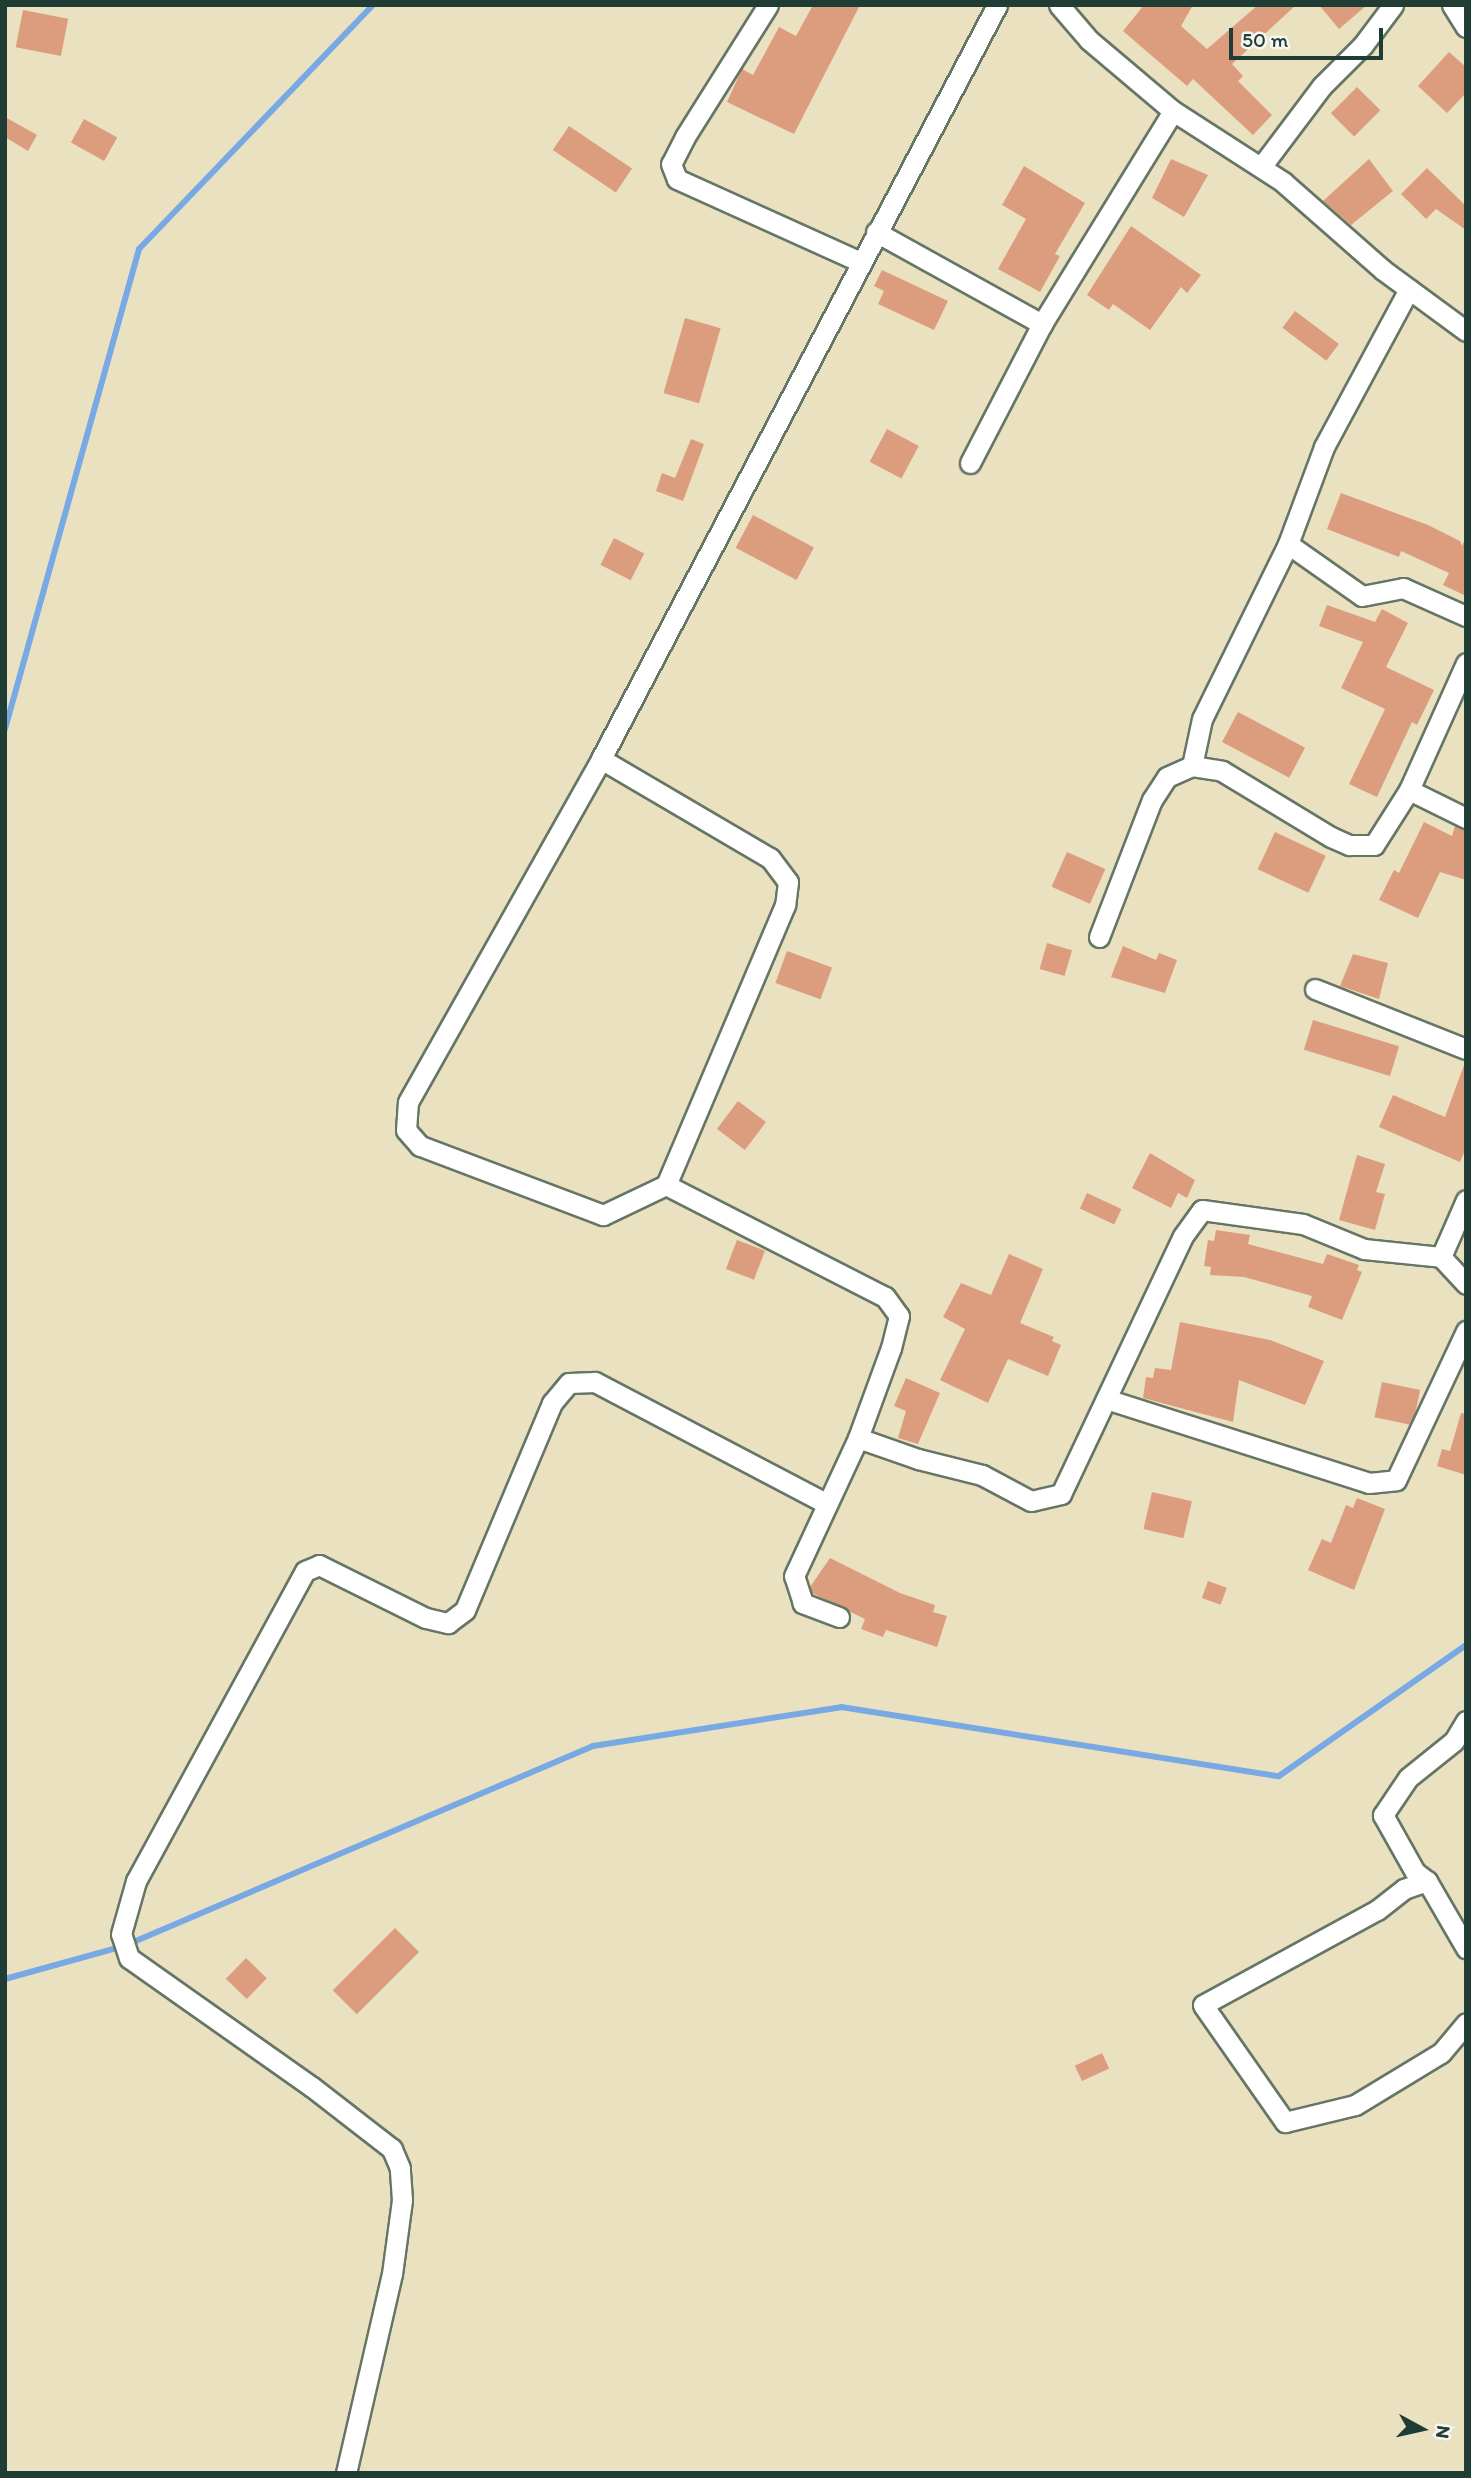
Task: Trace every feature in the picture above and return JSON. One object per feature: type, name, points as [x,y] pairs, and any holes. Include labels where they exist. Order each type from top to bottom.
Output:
[{"type":"street","points":[[768,5],[685,136],[671,164],[677,179],[861,262]]},
{"type":"street","points":[[601,759],[770,858],[788,883],[785,905],[666,1185],[603,1215],[419,1146],[406,1130],[408,1102],[601,759],[876,232],[998,5]]},
{"type":"street","points":[[1059,5],[1089,40],[1173,111],[1261,167],[1409,289],[1466,331]]},
{"type":"street","points":[[1261,167],[1322,86],[1363,45],[1394,5]]},
{"type":"street","points":[[1451,5],[1466,27]]},
{"type":"street","points":[[970,463],[1042,324],[1173,111]]},
{"type":"street","points":[[876,232],[1042,324]]},
{"type":"street","points":[[1192,765],[1202,719],[1288,544],[1324,447],[1409,289]]},
{"type":"street","points":[[1288,544],[1362,596],[1403,587],[1466,616]]},
{"type":"street","points":[[1099,937],[1152,800],[1167,777],[1192,765],[1222,771],[1349,845],[1374,845],[1409,790],[1466,663]]},
{"type":"street","points":[[1409,790],[1466,818]]},
{"type":"street","points":[[1315,989],[1466,1049]]},
{"type":"street","points":[[666,1185],[885,1297],[899,1316],[858,1438],[825,1503],[794,1576],[803,1603],[839,1617]]},
{"type":"street","points":[[1441,1257],[1466,1200]]},
{"type":"street","points":[[858,1438],[982,1475],[1031,1501],[1061,1494],[1184,1236],[1202,1210],[1303,1224],[1364,1250],[1441,1257],[1466,1284]]},
{"type":"street","points":[[1106,1399],[1369,1483],[1396,1480],[1466,1331]]},
{"type":"street","points":[[346,2473],[392,2274],[402,2200],[400,2168],[392,2149],[332,2102],[238,2030],[129,1958],[121,1934],[136,1881],[305,1571],[318,1565],[426,1618],[448,1623],[465,1611],[552,1403],[569,1383],[595,1382],[825,1503]]},
{"type":"street","points":[[1466,1721],[1454,1741],[1408,1778],[1384,1815],[1415,1872],[1427,1881],[1466,1948]]},
{"type":"street","points":[[1427,1881],[1203,2005],[1285,2122],[1355,2105],[1441,2053],[1466,2023]]},
{"type":"building","points":[[813,5],[860,5],[794,134],[727,102],[742,69],[753,75],[779,27],[796,36]]},
{"type":"building","points":[[1144,5],[1193,5],[1181,26],[1207,49],[1258,5],[1296,5],[1232,64],[1243,76],[1238,81],[1272,115],[1253,135],[1193,79],[1187,86],[1123,31]]},
{"type":"building","points":[[1319,5],[1367,5],[1339,29]]},
{"type":"building","points":[[23,10],[68,19],[61,56],[16,47]]},
{"type":"building","points":[[1449,52],[1466,67],[1466,93],[1447,113],[1418,86]]},
{"type":"building","points":[[1357,87],[1380,110],[1354,136],[1331,113]]},
{"type":"building","points":[[5,117],[37,135],[28,151],[5,137]]},
{"type":"building","points":[[84,119],[117,137],[104,161],[71,143]]},
{"type":"building","points":[[569,126],[632,168],[616,193],[553,150]]},
{"type":"building","points":[[1171,159],[1208,175],[1184,217],[1152,198]]},
{"type":"building","points":[[1369,159],[1393,191],[1351,225],[1323,201]]},
{"type":"building","points":[[1024,166],[1085,203],[1055,254],[1060,256],[1040,292],[998,269],[1026,219],[1002,205]]},
{"type":"building","points":[[1427,168],[1466,206],[1466,230],[1436,209],[1426,219],[1401,194]]},
{"type":"building","points":[[1131,226],[1201,275],[1187,293],[1181,287],[1150,330],[1113,304],[1109,310],[1087,295]]},
{"type":"building","points":[[882,270],[948,301],[934,330],[878,304],[884,291],[874,286]]},
{"type":"building","points":[[1295,311],[1339,344],[1326,361],[1282,328]]},
{"type":"building","points":[[685,318],[721,328],[699,403],[664,393]]},
{"type":"building","points":[[887,429],[919,446],[901,479],[870,462]]},
{"type":"building","points":[[691,439],[704,444],[683,501],[656,491],[662,473],[675,478]]},
{"type":"building","points":[[1341,493],[1428,525],[1460,541],[1462,546],[1466,537],[1466,596],[1443,585],[1449,573],[1401,551],[1399,557],[1327,529]]},
{"type":"building","points":[[753,515],[814,547],[797,580],[736,548]]},
{"type":"building","points":[[614,538],[644,553],[631,580],[600,565]]},
{"type":"building","points":[[1327,605],[1375,622],[1382,609],[1408,623],[1386,667],[1434,690],[1417,725],[1412,722],[1377,797],[1349,784],[1385,709],[1341,688],[1363,642],[1319,626]]},
{"type":"building","points":[[1238,712],[1305,748],[1289,778],[1222,742]]},
{"type":"building","points":[[1424,822],[1452,836],[1455,826],[1466,830],[1466,880],[1440,872],[1418,918],[1379,900],[1394,870],[1399,873]]},
{"type":"building","points":[[1275,832],[1326,856],[1308,893],[1258,869]]},
{"type":"building","points":[[1067,852],[1105,869],[1090,904],[1052,887]]},
{"type":"building","points":[[1047,943],[1072,950],[1065,976],[1040,969]]},
{"type":"building","points":[[1123,946],[1156,960],[1159,953],[1177,960],[1165,993],[1111,977]]},
{"type":"building","points":[[787,951],[832,967],[820,999],[775,983]]},
{"type":"building","points":[[1353,954],[1388,963],[1379,999],[1340,986]]},
{"type":"building","points":[[1313,1020],[1399,1046],[1390,1076],[1304,1050]]},
{"type":"building","points":[[1464,1065],[1466,1148],[1460,1162],[1379,1127],[1393,1095],[1445,1117]]},
{"type":"building","points":[[738,1101],[766,1122],[745,1150],[717,1129]]},
{"type":"building","points":[[1150,1153],[1195,1180],[1187,1198],[1178,1193],[1171,1208],[1132,1188]]},
{"type":"building","points":[[1357,1155],[1385,1164],[1376,1192],[1385,1194],[1375,1230],[1339,1220]]},
{"type":"building","points":[[1087,1193],[1121,1209],[1114,1224],[1080,1208]]},
{"type":"building","points":[[1216,1230],[1250,1235],[1248,1244],[1323,1264],[1327,1254],[1359,1265],[1357,1270],[1362,1272],[1342,1320],[1308,1307],[1312,1296],[1244,1277],[1210,1275],[1211,1267],[1204,1266],[1208,1240],[1214,1241]]},
{"type":"building","points":[[737,1240],[765,1251],[754,1280],[726,1269]]},
{"type":"building","points":[[1009,1254],[1043,1269],[1020,1323],[1054,1337],[1052,1341],[1061,1345],[1048,1376],[1008,1359],[988,1403],[940,1380],[965,1329],[943,1317],[961,1283],[991,1295]]},
{"type":"building","points":[[1180,1322],[1270,1340],[1324,1361],[1305,1405],[1239,1380],[1233,1422],[1143,1398],[1146,1377],[1153,1378],[1155,1368],[1171,1370]]},
{"type":"building","points":[[906,1378],[940,1393],[918,1444],[898,1438],[906,1411],[894,1406]]},
{"type":"building","points":[[1382,1382],[1420,1390],[1413,1425],[1375,1417]]},
{"type":"building","points":[[1461,1413],[1466,1414],[1466,1475],[1437,1466],[1442,1449],[1450,1451]]},
{"type":"building","points":[[1152,1492],[1192,1501],[1183,1538],[1143,1529]]},
{"type":"building","points":[[1357,1498],[1385,1509],[1354,1590],[1308,1570],[1322,1539],[1331,1543],[1346,1505],[1353,1508]]},
{"type":"building","points":[[830,1558],[900,1593],[935,1605],[933,1612],[947,1616],[937,1647],[886,1630],[883,1637],[861,1629],[865,1619],[812,1593],[810,1587]]},
{"type":"building","points":[[1208,1581],[1227,1588],[1221,1605],[1202,1598]]},
{"type":"building","points":[[395,1928],[419,1952],[357,2014],[333,1990]]},
{"type":"building","points":[[246,1958],[267,1978],[247,1999],[226,1979]]},
{"type":"building","points":[[1102,2053],[1109,2068],[1082,2081],[1075,2066]]},
{"type":"waterway","points":[[5,729],[139,249],[373,5]]},
{"type":"waterway","points":[[5,1979],[124,1946],[593,1746],[841,1707],[1279,1776],[1466,1645]]}]
